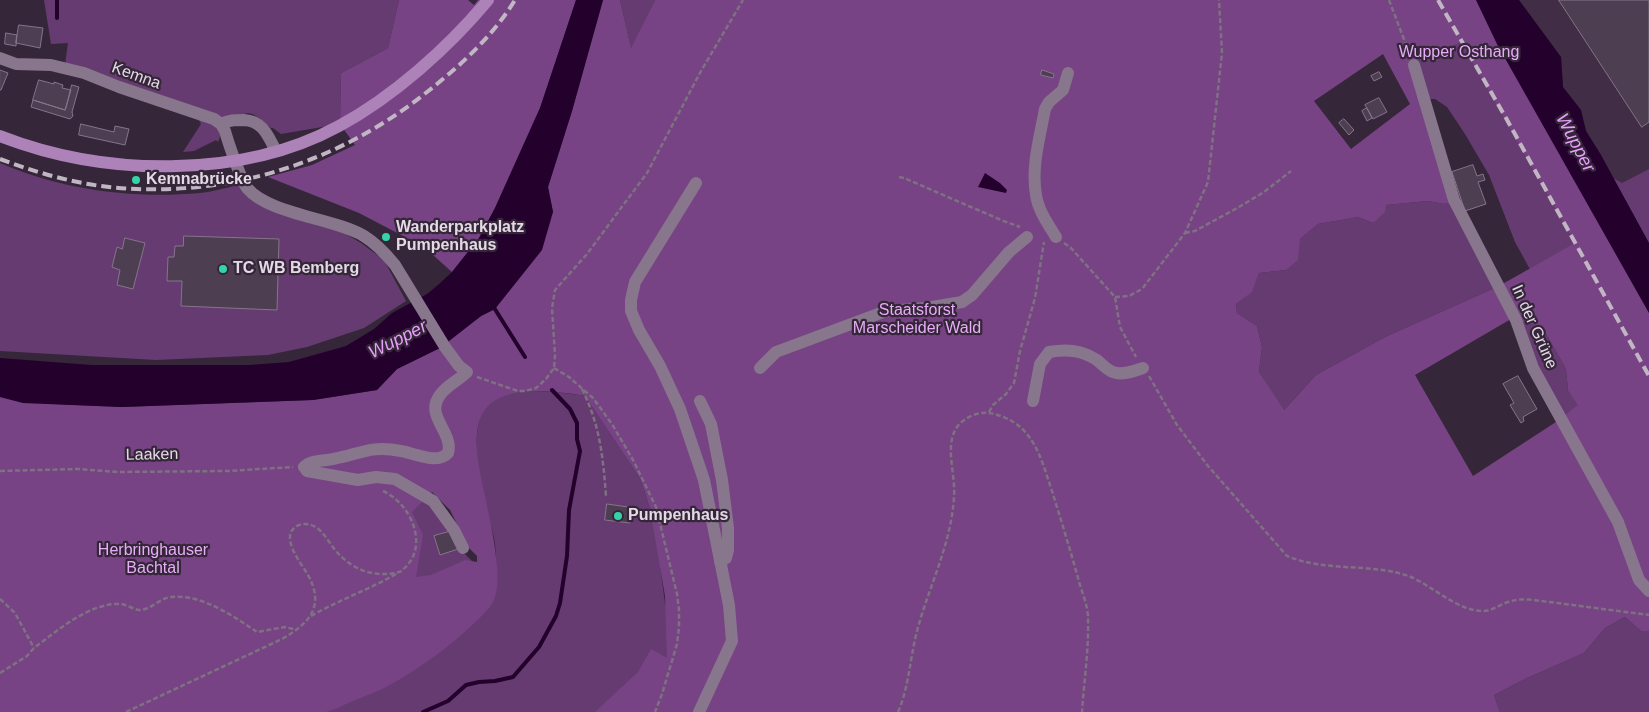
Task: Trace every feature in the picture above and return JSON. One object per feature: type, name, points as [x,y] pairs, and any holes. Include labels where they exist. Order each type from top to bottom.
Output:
[{"type":"main road","points":[[0,136],[64,155],[114,163],[144,165],[190,165],[236,160],[276,151],[312,139],[339,126],[391,92],[443,48],[488,0]]},
{"type":"street","name":"Kemna","points":[[0,58],[16,64],[51,65],[84,73],[119,88],[214,119],[221,124]]},
{"type":"street","name":"In der Grüne","points":[[1414,65],[1454,200],[1516,320],[1533,368],[1618,522],[1639,580],[1649,591]]},
{"type":"street","points":[[1052,237],[1036,196],[1035,169],[1044,109],[1063,90],[1068,73]]},
{"type":"street","points":[[276,151],[264,130],[252,121],[228,120],[221,124],[242,180],[247,188],[258,197],[275,206],[351,230],[376,244],[395,265],[445,347],[459,366],[467,372],[459,380],[448,385],[436,402],[436,416],[449,444],[448,453],[445,457],[433,458],[379,448],[336,459],[311,462],[304,467],[307,471],[315,473],[358,480],[376,477],[395,479],[432,501],[454,530],[463,548]]},
{"type":"street","points":[[696,183],[635,282],[631,300],[631,311],[680,409],[704,480],[728,604],[732,641],[699,712]]},
{"type":"street","points":[[760,368],[776,352],[886,311],[926,308],[962,302],[972,295],[1028,233]]},
{"type":"street","points":[[1033,401],[1040,364],[1049,352],[1063,350],[1081,352],[1097,360],[1113,372],[1127,373],[1143,368]]},
{"type":"street","points":[[700,401],[711,424],[722,480],[728,528],[728,550],[726,558],[720,562]]},
{"type":"path","points":[[467,372],[508,389],[525,391],[536,388],[546,379],[554,368],[552,308],[556,290],[587,254],[647,173],[701,71],[743,0]]},
{"type":"path","points":[[1115,297],[1129,296],[1142,289],[1185,233],[1208,182],[1222,53],[1219,0]]},
{"type":"path","points":[[1389,0],[1414,65]]},
{"type":"path","points":[[1185,233],[1195,231],[1240,207],[1264,192],[1291,171]]},
{"type":"path","points":[[899,177],[1028,233]]},
{"type":"path","points":[[989,412],[993,405],[1006,394],[1014,383],[1020,351],[1036,298],[1044,243],[1052,237],[1071,248],[1115,297],[1120,327],[1177,425],[1208,466],[1287,556],[1320,566],[1385,571],[1410,577],[1469,609],[1483,611],[1517,599],[1649,615]]},
{"type":"path","points":[[554,368],[580,386],[593,398],[612,424],[633,460],[656,508],[680,610],[680,627],[677,644],[655,712]]},
{"type":"path","points":[[580,386],[594,417],[603,454],[606,496]]},
{"type":"path","points":[[898,712],[909,672],[916,633],[936,577],[952,514],[954,496],[952,443],[956,428],[963,420],[975,414],[989,412],[1015,423],[1026,432],[1035,446],[1042,460],[1067,539],[1088,616],[1082,712]]},
{"type":"path","name":"Laaken","points":[[0,471],[78,469],[118,472],[228,471],[304,467]]},
{"type":"path","points":[[310,616],[336,601],[356,594],[402,571],[409,563],[415,552],[416,540],[413,526],[403,505],[392,495],[382,490]]},
{"type":"path","points":[[126,712],[252,654],[298,630],[310,616],[315,606],[315,592],[290,543],[291,533],[298,526],[307,524],[318,528],[342,557],[355,568],[377,575],[402,571]]},
{"type":"path","points":[[0,673],[27,656],[34,648],[89,610],[121,604],[140,610],[169,597],[194,598],[236,618],[257,632],[285,627],[298,630]]},
{"type":"path","points":[[0,599],[14,612],[34,648]]},
{"type":"shaded area","points":[[1519,0],[1649,0],[1649,169],[1622,184],[1613,178],[1586,131],[1581,110],[1563,87],[1561,57]]},
{"type":"green space","points":[[44,0],[399,0],[388,48],[341,73],[340,124],[281,134],[252,114],[248,113],[223,118],[65,65],[68,43],[51,44]]},
{"type":"green space","points":[[399,0],[468,0],[474,5],[478,0],[576,0],[540,108],[495,208],[479,238],[452,272],[424,247],[359,213],[268,177],[312,165],[355,145],[340,124],[341,73],[388,48]]},
{"type":"green space","name":"Staatsforst Marscheider Wald","points":[[603,0],[620,0],[631,48],[655,0],[1476,0],[1497,44],[1649,313],[1649,631],[1641,631],[1625,617],[1605,628],[1584,653],[1494,695],[1500,712],[595,712],[638,672],[651,649],[667,658],[665,596],[650,509],[641,480],[585,396],[534,391],[501,398],[483,413],[477,435],[479,464],[497,567],[497,588],[493,603],[455,640],[429,661],[388,686],[326,712],[0,712],[0,397],[23,403],[122,407],[313,400],[377,390],[397,369],[440,348],[481,316],[495,309],[553,212],[548,187],[572,111]],"holes":[[[1461,42],[1575,243],[1499,286],[1385,337],[1316,375],[1284,410],[1259,372],[1262,347],[1257,326],[1237,313],[1236,304],[1252,292],[1259,273],[1286,270],[1298,260],[1300,239],[1318,224],[1358,217],[1373,223],[1385,212],[1386,205],[1428,201],[1445,204],[1454,201],[1414,62]],[[1383,54],[1410,104],[1351,149],[1314,101]],[[1511,319],[1542,327],[1566,369],[1568,391],[1578,405],[1559,420],[1473,476],[1415,375]],[[432,492],[450,510],[469,548],[477,556],[477,562],[465,560],[431,575],[416,577],[423,535],[412,512]]]},
{"type":"green space","points":[[620,0],[655,0],[631,49]]},
{"type":"green space","name":"Wupper Osthang","points":[[1376,0],[1489,0],[1649,289],[1649,581],[1511,319],[1542,327],[1566,369],[1568,391],[1571,395],[1560,324],[1515,242],[1489,175],[1465,134],[1447,107],[1435,99],[1418,99]]},
{"type":"green space","points":[[198,118],[208,120],[220,131],[218,142],[216,140],[194,151],[183,152],[201,124]]},
{"type":"green space","points":[[0,163],[48,180],[73,186],[123,193],[174,195],[214,191],[238,185],[255,201],[344,233],[361,243],[384,260],[406,301],[364,328],[307,347],[268,355],[156,360],[0,351]]},
{"type":"green space","points":[[1649,169],[1649,243],[1613,178],[1622,183]]},
{"type":"green space","points":[[1428,201],[1445,204],[1454,201],[1499,286],[1385,337],[1316,375],[1283,411],[1259,372],[1262,347],[1257,326],[1237,313],[1236,304],[1251,292],[1259,273],[1286,270],[1300,239],[1318,224],[1358,217],[1373,223],[1386,205]]},
{"type":"green space","name":"Herbringhauser Bachtal","points":[[0,391],[342,469],[433,506],[462,551],[473,562],[496,567],[494,540],[478,462],[477,435],[482,413],[489,403],[514,393],[545,391],[585,396],[641,480],[650,509],[658,549],[665,604],[682,638],[652,712],[10,712],[0,622]]},
{"type":"green space","points":[[1625,617],[1641,631],[1649,631],[1649,712],[1500,712],[1494,695],[1584,653],[1605,628]]},
{"type":"water","name":"Wupper","points":[[576,0],[603,0],[572,111],[548,187],[553,212],[542,250],[495,309],[481,316],[440,348],[397,369],[377,390],[313,400],[122,407],[23,403],[0,397],[0,358],[92,365],[249,365],[289,362],[346,346],[374,329],[392,313],[427,294],[452,272],[479,238],[495,208],[540,108]]},
{"type":"water","name":"Wupper","points":[[1476,0],[1519,0],[1561,57],[1563,87],[1581,110],[1586,131],[1649,243],[1649,313],[1497,44]]},
{"type":"water","points":[[985,173],[1000,183],[1007,190],[1006,193],[978,187]]},
{"type":"building","points":[[1559,0],[1649,0],[1649,122],[1642,127]]},
{"type":"building","points":[[19,25],[43,28],[40,48],[16,43]]},
{"type":"building","points":[[6,33],[17,35],[16,46],[5,44]]},
{"type":"building","points":[[0,70],[8,73],[1,90],[0,90]]},
{"type":"building","points":[[1042,70],[1054,74],[1053,78],[1041,75]]},
{"type":"building","points":[[1379,72],[1382,77],[1374,81],[1371,76]]},
{"type":"building","points":[[39,80],[54,84],[54,82],[63,85],[62,88],[71,90],[65,110],[33,100]]},
{"type":"building","points":[[72,85],[79,87],[72,112],[73,116],[70,119],[31,107],[33,100],[65,110]]},
{"type":"building","points":[[1379,98],[1387,112],[1373,119],[1365,105]]},
{"type":"building","points":[[1367,108],[1372,118],[1367,121],[1362,111]]},
{"type":"building","points":[[1344,119],[1354,130],[1349,135],[1339,123]]},
{"type":"building","points":[[81,124],[114,132],[115,126],[129,129],[125,145],[79,135]]},
{"type":"building","points":[[1473,165],[1477,176],[1483,174],[1485,180],[1478,182],[1486,204],[1465,211],[1452,172]]},
{"type":"building","name":"TC WB Bemberg","points":[[184,236],[279,239],[277,310],[181,306],[182,281],[167,281],[168,257],[174,257],[175,246],[183,246]]},
{"type":"building","points":[[125,238],[145,243],[133,289],[117,285],[120,270],[112,267],[117,247],[122,249]]},
{"type":"building","points":[[1518,376],[1537,409],[1523,417],[1524,421],[1521,423],[1510,405],[1514,403],[1503,384]]},
{"type":"building","name":"Pumpenhaus","points":[[607,504],[628,507],[628,510],[631,511],[630,523],[605,520]]},
{"type":"building","points":[[452,531],[458,549],[440,555],[434,536]]},
{"type":"waterway","points":[[57,0],[57,18]]},
{"type":"waterway","points":[[493,306],[525,357]]},
{"type":"waterway","points":[[423,712],[448,701],[466,685],[513,677],[539,647],[556,616],[560,603],[567,556],[569,510],[580,451],[577,439],[577,423],[570,409],[552,390]]},
{"type":"railway","points":[[0,159],[40,173],[81,183],[109,187],[152,189],[195,187],[236,181],[277,171],[317,157],[356,139],[392,117],[427,92],[464,61],[497,26],[515,0]]},
{"type":"railway","points":[[1438,0],[1506,118],[1649,376]]},
{"type":"place","name":"Kemnabrücke","points":[[136,180]]},
{"type":"place","name":"Wanderparkplatz Pumpenhaus","points":[[386,237]]},
{"type":"place","name":"TC WB Bemberg","points":[[223,269]]},
{"type":"place","name":"Pumpenhaus","points":[[618,516]]}]
